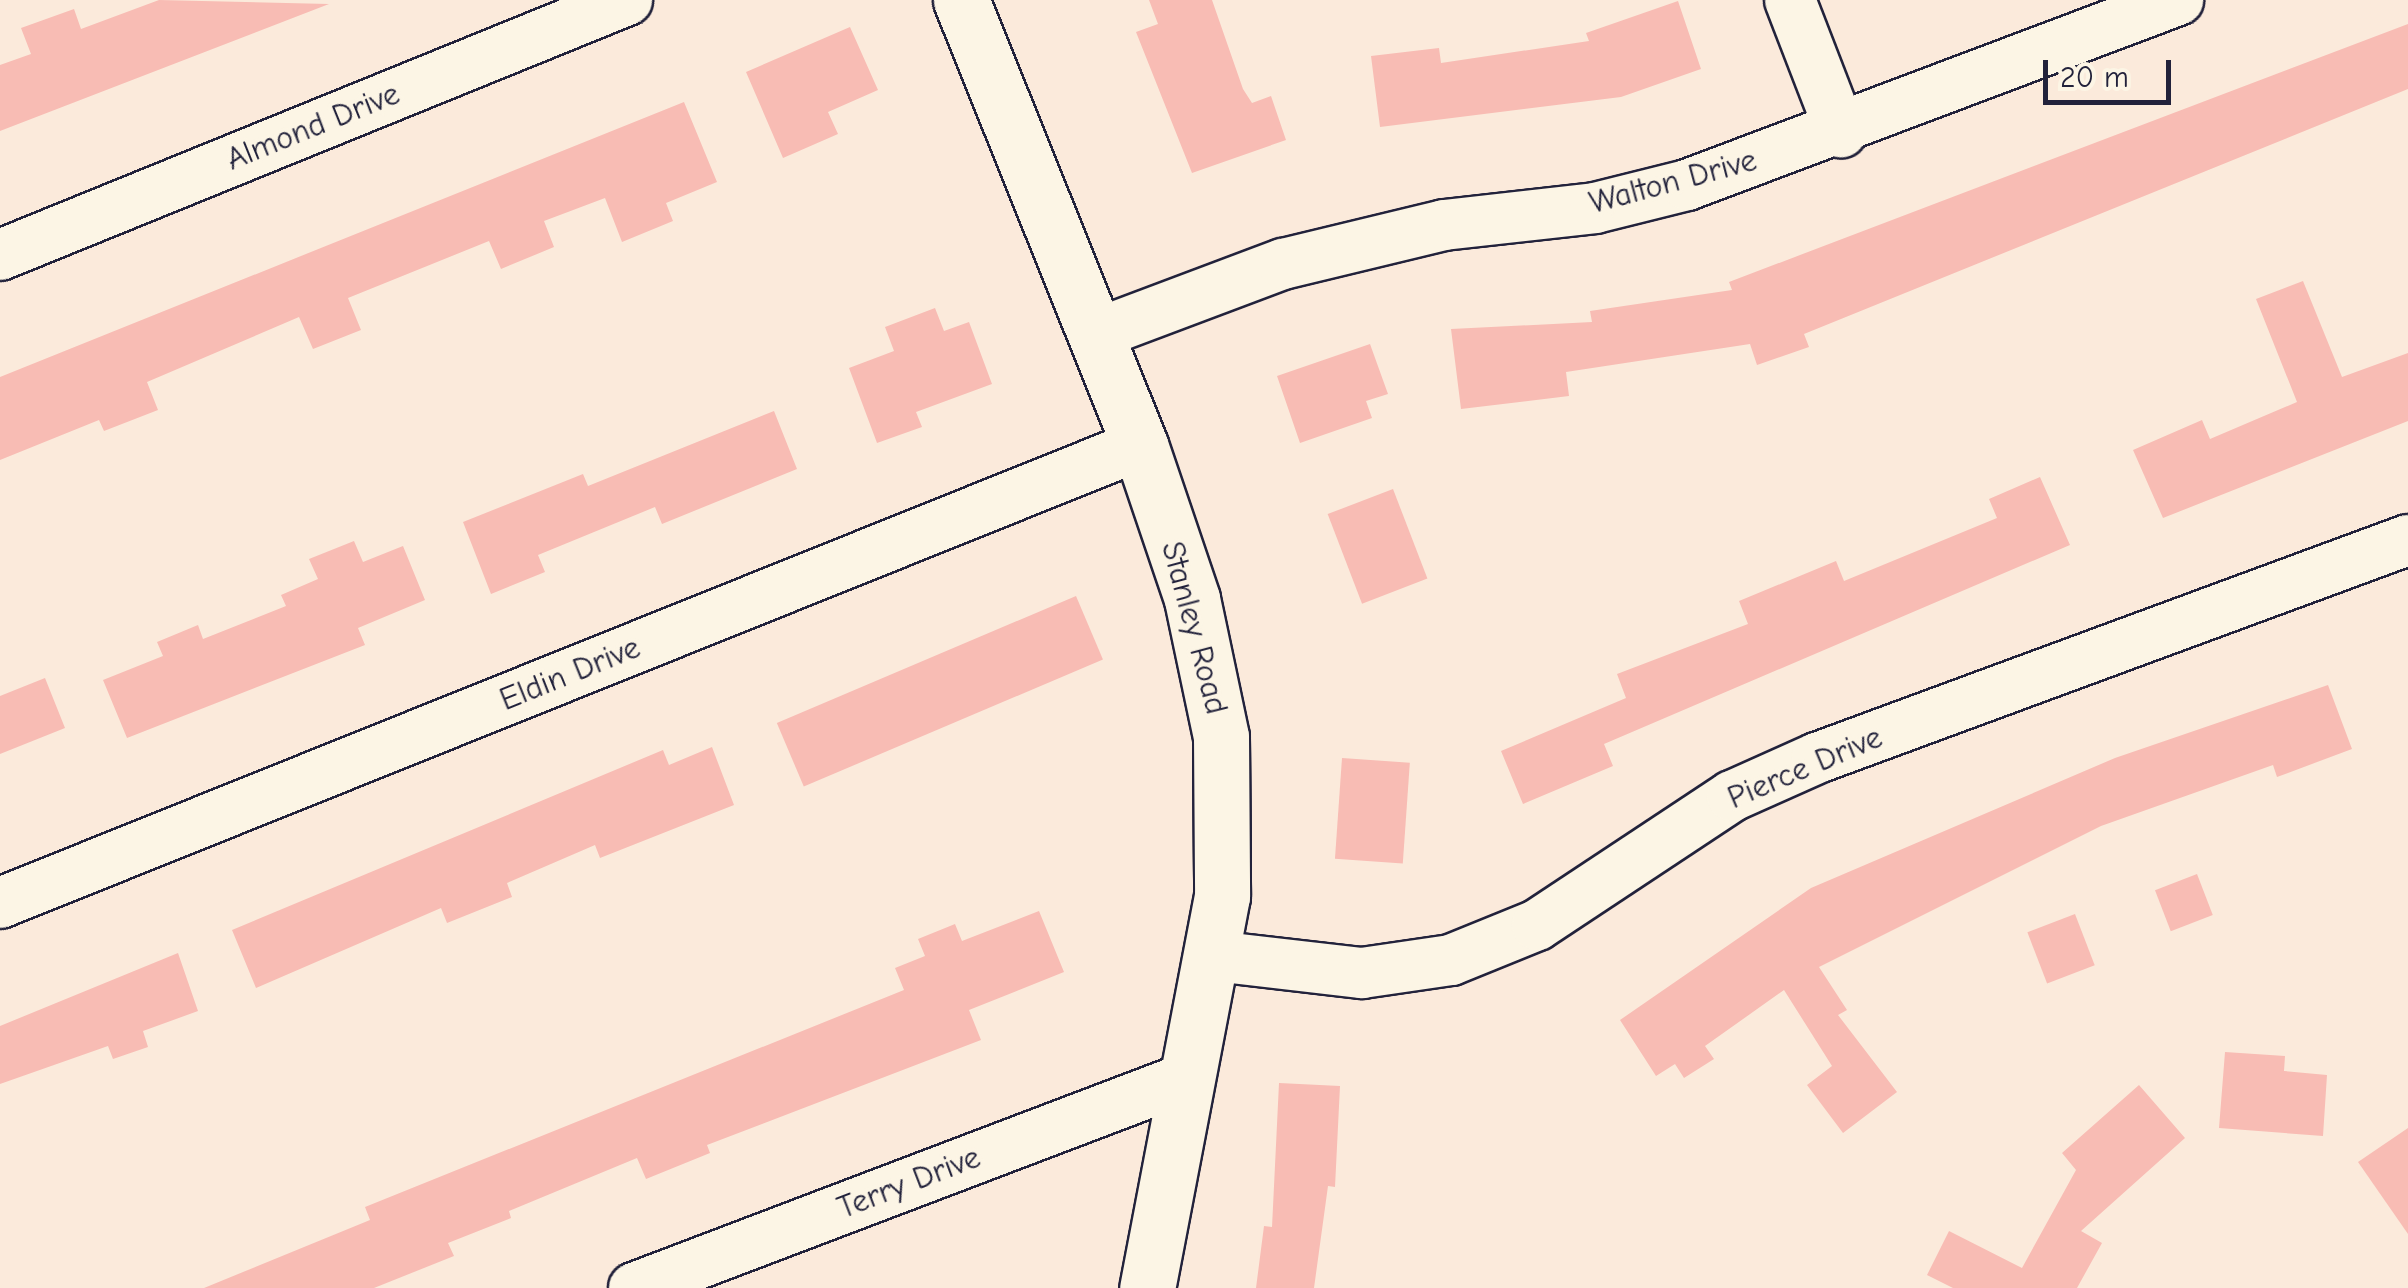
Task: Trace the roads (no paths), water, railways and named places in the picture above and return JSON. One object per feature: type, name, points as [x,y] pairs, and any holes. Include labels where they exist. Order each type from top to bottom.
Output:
[{"type":"street","name":"Almond Drive","points":[[0,255],[627,0]]},
{"type":"street","name":"Stanley Road","points":[[961,0],[1099,334],[1140,445],[1192,599],[1221,737],[1214,956],[1184,1079],[1146,1288]]},
{"type":"street","points":[[1790,0],[1841,132]]},
{"type":"street","name":"Walton Drive","points":[[1099,334],[1283,264],[1444,225],[1595,208],[1841,132],[2178,0]]},
{"type":"street","name":"Eldin Drive","points":[[0,903],[1140,445]]},
{"type":"street","name":"Pierce Drive","points":[[1214,956],[1362,973],[1451,960],[1537,925],[1732,796],[1817,758],[2408,540]]},
{"type":"street","name":"Terry Drive","points":[[634,1288],[1184,1079]]}]
